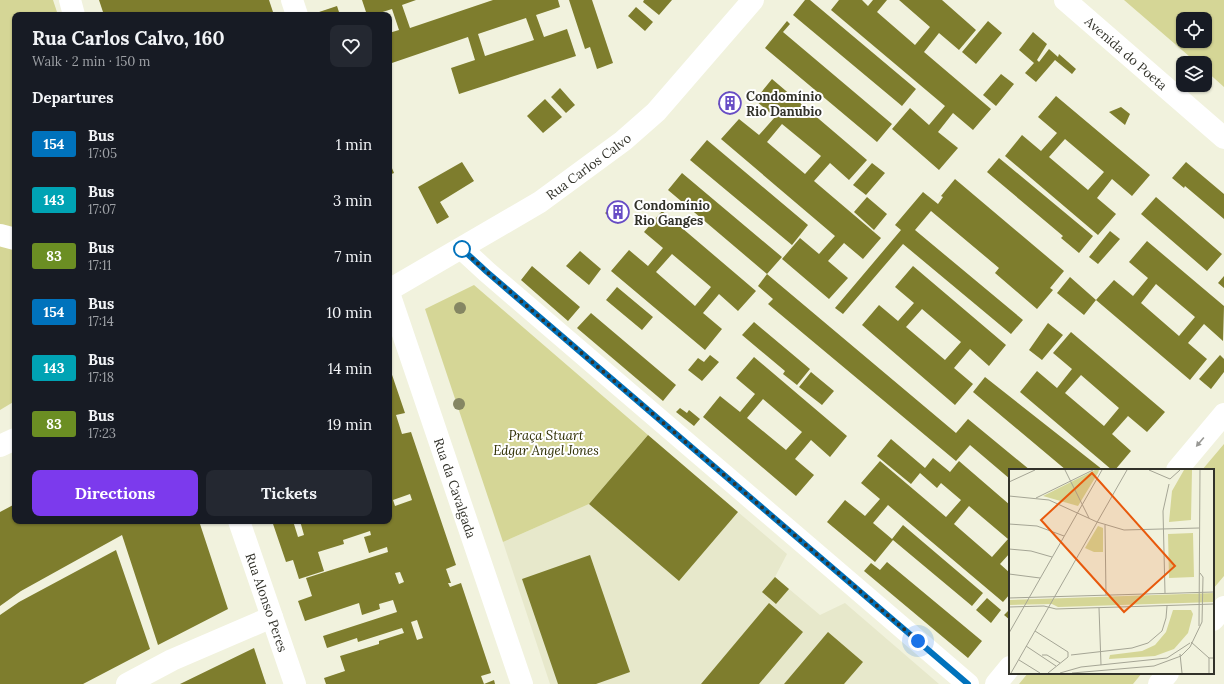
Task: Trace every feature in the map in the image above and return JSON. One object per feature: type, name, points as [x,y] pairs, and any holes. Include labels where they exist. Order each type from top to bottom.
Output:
[{"type":"street","points":[[70,0],[73,12]]},
{"type":"street","points":[[292,0],[296,12]]},
{"type":"street","name":"Rua Carlos Calvo","points":[[392,290],[540,202],[623,141],[656,112],[753,0]]},
{"type":"street","name":"Avenida do Poeta","points":[[1065,0],[1224,138]]},
{"type":"street","points":[[0,235],[12,238]]},
{"type":"street","points":[[462,249],[968,684]]},
{"type":"street","name":"Rua da Cavalgada","points":[[392,301],[522,684]]},
{"type":"street","points":[[1178,469],[1224,414]]},
{"type":"street","points":[[0,446],[12,440]]},
{"type":"street","name":"Rua Alonso Peres","points":[[240,524],[294,684]]},
{"type":"street","points":[[1214,619],[1224,607]]},
{"type":"street","points":[[127,684],[172,660],[272,617]]},
{"type":"street","points":[[996,684],[1009,668]]},
{"type":"street","points":[[1159,684],[1167,674]]},
{"type":"shaded area","points":[[648,435],[787,554],[775,577],[789,589],[820,615],[845,603],[939,684],[550,684],[503,542],[589,504]]},
{"type":"green space","points":[[0,0],[53,0],[57,12],[12,12],[12,403],[0,410]]},
{"type":"green space","points":[[1124,0],[1224,0],[1224,87],[1212,76],[1212,56],[1189,56],[1180,48],[1212,48],[1212,12],[1176,12],[1176,45]]},
{"type":"green space","name":"Praça Stuart Edgar Angel Jones","points":[[474,285],[648,435],[589,504],[503,542],[425,309]]},
{"type":"green space","points":[[1224,444],[1224,576],[1214,588],[1214,469],[1203,469]]},
{"type":"green space","points":[[1027,674],[1141,674],[1133,684],[1019,684]]},
{"type":"building","points":[[99,0],[269,0],[273,12],[103,12]]},
{"type":"building","points":[[362,0],[416,0],[402,5],[410,28],[493,0],[558,0],[560,7],[536,15],[544,37],[567,29],[576,56],[459,94],[451,68],[475,60],[468,37],[392,63],[392,32],[399,30],[392,9],[382,12],[366,12]],"holes":[[[526,18],[534,40],[485,56],[478,34]]]},
{"type":"building","points":[[569,0],[592,0],[613,63],[597,69],[590,47],[585,49]]},
{"type":"building","points":[[644,0],[672,0],[659,15],[643,2]]},
{"type":"building","points":[[805,0],[810,0],[916,89],[902,106],[793,15]]},
{"type":"building","points":[[839,0],[862,0],[868,6],[873,0],[887,0],[877,12],[915,45],[930,27],[899,0],[942,0],[976,30],[959,50],[939,33],[924,52],[991,109],[973,130],[953,113],[938,132],[958,148],[939,170],[892,129],[910,108],[929,125],[945,106],[831,10]]},
{"type":"building","points":[[337,6],[339,12],[319,12]]},
{"type":"building","points":[[636,7],[653,22],[645,31],[628,16]]},
{"type":"building","points":[[787,21],[790,24],[783,32],[892,124],[877,142],[765,48]]},
{"type":"building","points":[[988,21],[1002,33],[976,64],[962,52]]},
{"type":"building","points":[[1033,32],[1047,44],[1037,60],[1039,62],[1049,49],[1058,57],[1059,54],[1076,69],[1072,74],[1055,60],[1036,82],[1025,73],[1034,63],[1019,50]]},
{"type":"building","points":[[1001,74],[1014,84],[996,106],[983,95]]},
{"type":"building","points":[[772,79],[867,160],[849,180],[830,163],[814,181],[881,238],[863,259],[844,243],[828,261],[848,278],[829,299],[782,259],[800,238],[819,254],[835,236],[721,139],[739,119],[759,135],[775,117],[755,100]],"holes":[[[782,124],[821,156],[805,174],[767,142]]]},
{"type":"building","points":[[560,88],[575,105],[566,113],[551,97]]},
{"type":"building","name":"Condomínio Rio Danubio","points":[[729,91],[741,101],[730,115],[718,104]]},
{"type":"building","points":[[1056,96],[1150,175],[1132,196],[1112,179],[1097,198],[1116,214],[1098,235],[1005,156],[1022,135],[1041,151],[1057,133],[1038,117]],"holes":[[[1065,139],[1104,172],[1088,190],[1049,157]]]},
{"type":"building","points":[[545,99],[562,117],[543,133],[527,116]]},
{"type":"building","points":[[1121,107],[1130,114],[1125,125],[1109,112]]},
{"type":"building","points":[[707,140],[808,225],[792,245],[690,160]]},
{"type":"building","points":[[999,158],[1093,236],[1079,253],[1061,238],[1063,236],[987,172]]},
{"type":"building","points":[[462,162],[474,181],[440,202],[449,217],[437,224],[418,187]]},
{"type":"building","points":[[1186,162],[1224,194],[1224,219],[1185,186],[1184,188],[1172,178]]},
{"type":"building","points":[[872,163],[885,173],[866,195],[853,185]]},
{"type":"building","points":[[682,173],[782,257],[767,274],[668,190]]},
{"type":"building","points":[[955,179],[1064,271],[1050,288],[1053,290],[1037,309],[995,273],[999,268],[931,211],[915,230],[1023,320],[1011,334],[903,244],[843,314],[835,308],[901,230],[895,225],[923,192],[938,204],[943,197],[941,196]]},
{"type":"building","points":[[867,197],[887,214],[874,230],[854,212]]},
{"type":"building","points":[[1156,197],[1222,254],[1207,271],[1141,214]]},
{"type":"building","name":"Condomínio Rio Ganges","points":[[619,201],[629,210],[618,224],[605,213]]},
{"type":"building","points":[[662,211],[756,291],[738,311],[719,294],[703,313],[722,329],[705,350],[611,271],[629,250],[648,266],[663,248],[644,232]],"holes":[[[672,254],[711,287],[695,306],[656,272]]]},
{"type":"building","points":[[1110,231],[1120,239],[1098,264],[1089,257]]},
{"type":"building","points":[[1147,241],[1224,306],[1223,341],[1204,324],[1188,343],[1207,359],[1190,380],[1096,300],[1114,280],[1133,296],[1148,278],[1129,262]],"holes":[[[1156,284],[1195,317],[1179,336],[1141,303]]]},
{"type":"building","points":[[580,251],[601,269],[589,285],[566,266]]},
{"type":"building","points":[[532,266],[580,307],[568,321],[521,280]]},
{"type":"building","points":[[913,266],[1006,345],[989,366],[970,349],[954,368],[973,384],[955,405],[862,325],[879,305],[898,321],[914,303],[895,287]],"holes":[[[922,309],[961,342],[945,360],[906,327]]]},
{"type":"building","points":[[767,274],[956,433],[968,419],[1029,469],[1009,469],[1009,478],[970,445],[956,461],[768,304],[773,299],[758,286]]},
{"type":"building","points":[[1224,276],[1224,288],[1218,283]]},
{"type":"building","points":[[1070,277],[1096,300],[1084,315],[1057,293]]},
{"type":"building","points":[[617,287],[653,317],[642,330],[606,300]]},
{"type":"building","points":[[591,313],[676,385],[663,401],[577,328]]},
{"type":"building","points":[[754,322],[810,369],[797,385],[783,374],[785,371],[742,335]]},
{"type":"building","points":[[1048,323],[1063,335],[1042,360],[1029,350]]},
{"type":"building","points":[[1071,332],[1165,412],[1147,432],[1128,416],[1112,434],[1131,451],[1116,469],[1111,469],[1020,392],[1037,371],[1057,388],[1072,369],[1053,353]],"holes":[[[1081,375],[1119,408],[1104,426],[1065,393]]]},
{"type":"building","points":[[710,355],[719,362],[702,381],[688,370],[698,358],[704,362]]},
{"type":"building","points":[[1220,355],[1224,359],[1224,372],[1211,389],[1199,379]]},
{"type":"building","points":[[754,357],[847,436],[830,457],[811,440],[795,459],[814,475],[796,496],[703,417],[720,396],[740,412],[755,394],[736,378]],"holes":[[[763,399],[802,432],[786,450],[747,418]]]},
{"type":"building","points":[[811,372],[834,391],[822,405],[799,387]]},
{"type":"building","points":[[392,375],[405,413],[396,415],[402,434],[411,432],[456,565],[446,569],[451,583],[448,583],[450,587],[461,583],[491,673],[481,676],[484,684],[326,684],[324,678],[345,671],[340,656],[379,644],[379,641],[404,633],[402,628],[358,642],[357,638],[327,648],[323,636],[397,612],[393,600],[379,604],[380,609],[362,615],[359,603],[305,621],[298,601],[312,596],[306,578],[388,552],[387,547],[369,553],[364,537],[371,535],[370,531],[343,540],[344,544],[318,552],[324,571],[299,579],[293,560],[286,562],[273,524],[294,524],[298,537],[304,535],[301,524],[392,524]],"holes":[[[410,494],[412,500],[395,506],[393,500]],[[400,572],[404,582],[399,584],[395,573]],[[417,620],[423,638],[417,640],[411,622]]]},
{"type":"building","points":[[985,377],[1102,469],[1065,469],[973,392]]},
{"type":"building","points":[[680,408],[687,413],[689,410],[700,419],[694,426],[676,412]]},
{"type":"building","points":[[648,435],[738,512],[679,581],[589,504]]},
{"type":"building","points":[[891,439],[925,468],[933,458],[950,472],[959,461],[1009,504],[1009,554],[1000,564],[1009,572],[1009,595],[1003,602],[888,505],[873,523],[892,539],[903,525],[983,593],[972,606],[893,540],[875,562],[827,522],[845,500],[865,516],[880,499],[861,483],[880,461],[946,517],[961,500],[941,483],[937,488],[920,473],[911,484],[877,456]],"holes":[[[969,506],[1008,539],[992,557],[954,524]]]},
{"type":"building","points":[[12,506],[12,524],[200,524],[228,609],[158,645],[122,535],[21,591],[0,606],[0,512]]},
{"type":"building","points":[[116,550],[150,649],[83,684],[0,684],[0,615],[19,602]]},
{"type":"building","points":[[590,555],[630,672],[596,684],[558,684],[522,579]]},
{"type":"building","points":[[887,562],[982,641],[968,658],[864,571],[871,563],[880,570]]},
{"type":"building","points":[[775,577],[789,589],[776,604],[762,592]]},
{"type":"building","points":[[987,598],[1001,610],[991,623],[976,610]]},
{"type":"building","points":[[769,603],[803,632],[759,684],[701,684]]},
{"type":"building","points":[[1009,610],[1009,619],[1004,615]]},
{"type":"building","points":[[828,632],[863,662],[844,684],[784,684]]},
{"type":"building","points":[[254,648],[266,684],[180,684]]},
{"type":"building","points":[[494,680],[495,684],[484,684]]},
{"type":"bus line","name":"154","points":[[462,249],[968,684]]},
{"type":"place","name":"Condomínio Rio Danubio","points":[[730,103]]},
{"type":"place","name":"Condomínio Rio Ganges","points":[[618,212]]},
{"type":"route","points":[[462,249],[918,641]]}]
